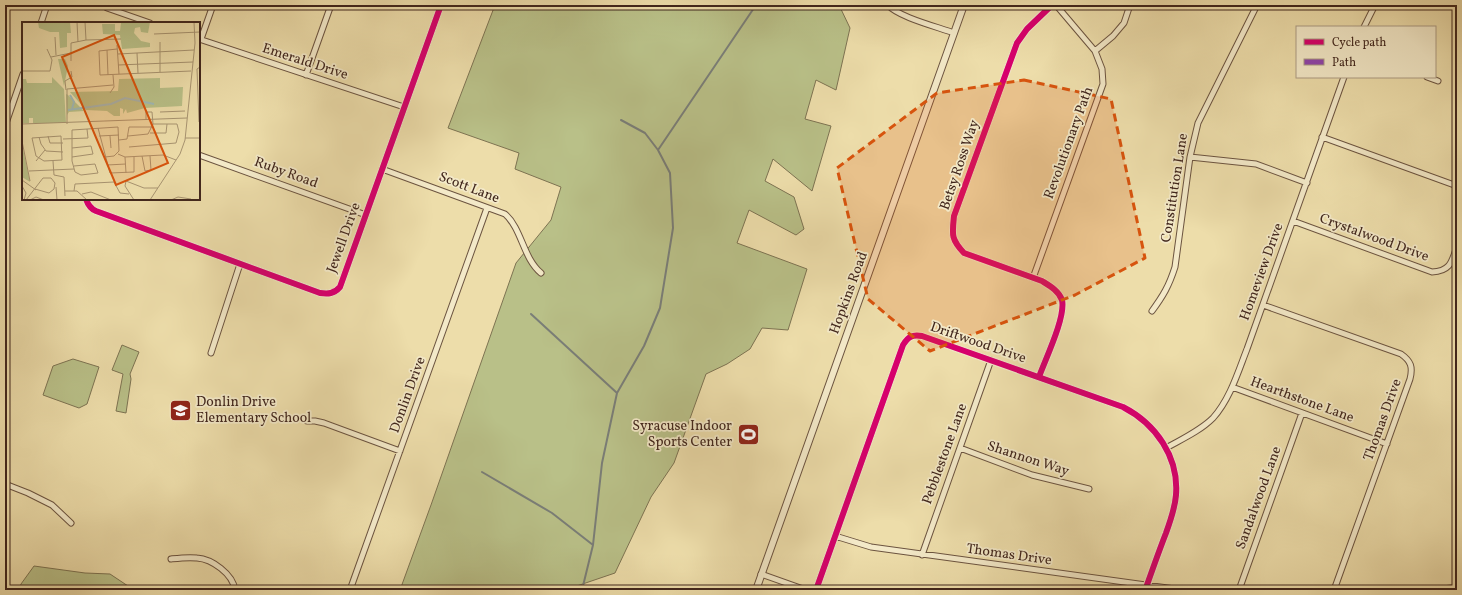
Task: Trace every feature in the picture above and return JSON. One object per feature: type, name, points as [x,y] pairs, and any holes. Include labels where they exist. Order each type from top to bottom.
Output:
[{"type":"street","points":[[41,22],[47,5]]},
{"type":"street","points":[[200,39],[213,5]]},
{"type":"street","points":[[306,75],[331,5]]},
{"type":"street","name":"Jewell Drive","points":[[86,200],[92,209],[96,211],[320,293],[328,294],[334,292],[340,287],[441,5]]},
{"type":"street","points":[[888,5],[891,9],[902,14],[954,33]]},
{"type":"street","name":"Hopkins Road","points":[[756,589],[964,5]]},
{"type":"street","name":"Betsy Ross Way","points":[[1039,377],[1062,317],[1062,301],[1059,295],[1052,288],[1033,278],[964,253],[955,243],[952,232],[954,216],[1017,43],[1028,29],[1052,5]]},
{"type":"street","name":"Revolutionary Path","points":[[1033,278],[1103,84],[1102,68],[1095,51],[1056,5]]},
{"type":"street","points":[[1095,51],[1113,36],[1124,23],[1130,5]]},
{"type":"street","name":"Constitution Lane","points":[[1152,311],[1164,294],[1170,282],[1174,268],[1190,157],[1198,123],[1257,5]]},
{"type":"street","points":[[1364,26],[1375,5]]},
{"type":"street","points":[[107,8],[146,22]]},
{"type":"street","name":"Emerald Drive","points":[[200,39],[404,107]]},
{"type":"street","points":[[5,126],[22,77]]},
{"type":"street","name":"Homeview Drive","points":[[1166,448],[1197,430],[1213,418],[1223,404],[1232,387],[1263,305],[1344,78]]},
{"type":"street","points":[[1430,78],[1438,81]]},
{"type":"street","points":[[1322,137],[1457,186]]},
{"type":"street","name":"Ruby Road","points":[[200,154],[366,215]]},
{"type":"street","points":[[1190,157],[1256,164],[1307,182]]},
{"type":"street","name":"Scott Lane","points":[[382,169],[505,214],[509,218],[534,267],[541,272]]},
{"type":"street","name":"Donlin Drive","points":[[350,590],[487,208]]},
{"type":"street","name":"Crystalwood Drive","points":[[1293,221],[1432,272],[1443,271],[1448,267],[1457,246]]},
{"type":"street","points":[[211,353],[240,264]]},
{"type":"street","name":"Thomas Drive","points":[[1263,305],[1401,354],[1408,358],[1411,364],[1412,371],[1334,590]]},
{"type":"street","name":"Driftwood Drive","points":[[816,590],[903,345],[908,338],[913,335],[922,336],[1123,407],[1146,422],[1160,436],[1174,469],[1176,496],[1171,518],[1147,585]]},
{"type":"street","name":"Pebblestone Lane","points":[[922,555],[991,360]]},
{"type":"street","name":"Hearthstone Lane","points":[[1232,387],[1386,444]]},
{"type":"street","name":"Sandalwood Lane","points":[[1239,590],[1302,413]]},
{"type":"street","points":[[307,421],[324,423],[400,451]]},
{"type":"street","name":"Shannon Way","points":[[960,448],[1032,475],[1089,489]]},
{"type":"street","points":[[5,484],[52,505],[71,523]]},
{"type":"street","name":"Thomas Drive","points":[[835,536],[871,547],[922,555],[1182,590]]},
{"type":"street","points":[[172,559],[198,558],[215,564],[228,575],[235,590]]},
{"type":"street","points":[[761,574],[806,590]]},
{"type":"street","points":[[1435,590],[1451,588],[1457,589]]},
{"type":"street","points":[[756,589],[764,590]]},
{"type":"highlighted area","points":[[1024,80],[1111,99],[1145,258],[1075,295],[930,351],[868,299],[837,168],[937,93]]},
{"type":"green space","points":[[495,5],[839,5],[850,28],[836,90],[816,80],[805,119],[831,126],[812,191],[773,159],[765,181],[794,197],[804,229],[796,235],[749,210],[737,243],[807,269],[788,330],[762,328],[750,349],[727,364],[706,374],[674,463],[651,497],[615,573],[565,590],[400,590],[516,263],[551,220],[561,187],[515,169],[519,153],[448,128]]},
{"type":"green space","points":[[122,345],[139,352],[130,374],[131,379],[126,413],[116,411],[123,374],[112,370]]},
{"type":"green space","points":[[73,359],[99,367],[87,404],[79,408],[43,395],[53,366]]},
{"type":"green space","points":[[34,566],[85,573],[110,574],[134,590],[19,590],[21,584]]},
{"type":"waterway","points":[[582,590],[593,545],[602,463],[617,393],[644,346],[660,308],[673,228],[670,173],[658,150],[756,5]]},
{"type":"waterway","points":[[621,120],[645,133],[658,150]]},
{"type":"waterway","points":[[531,314],[617,393]]},
{"type":"waterway","points":[[482,472],[552,513],[593,545]]},
{"type":"marked path","points":[[99,5],[107,8]]},
{"type":"cycle path","points":[[86,200],[90,206],[96,211],[320,293],[335,291],[340,287],[441,5]]},
{"type":"cycle path","points":[[1039,377],[1061,317],[1061,297],[1054,289],[1042,281],[964,253],[953,236],[953,228],[954,216],[1017,43],[1027,29],[1052,5]]},
{"type":"cycle path","points":[[816,590],[903,345],[909,338],[916,335],[1123,407],[1135,414],[1155,432],[1163,443],[1174,468],[1176,495],[1171,520],[1147,585]]},
{"type":"place","name":"Donlin Drive Elementary School","points":[[180,410]]},
{"type":"place","name":"Syracuse Indoor Sports Center","points":[[748,434]]}]
